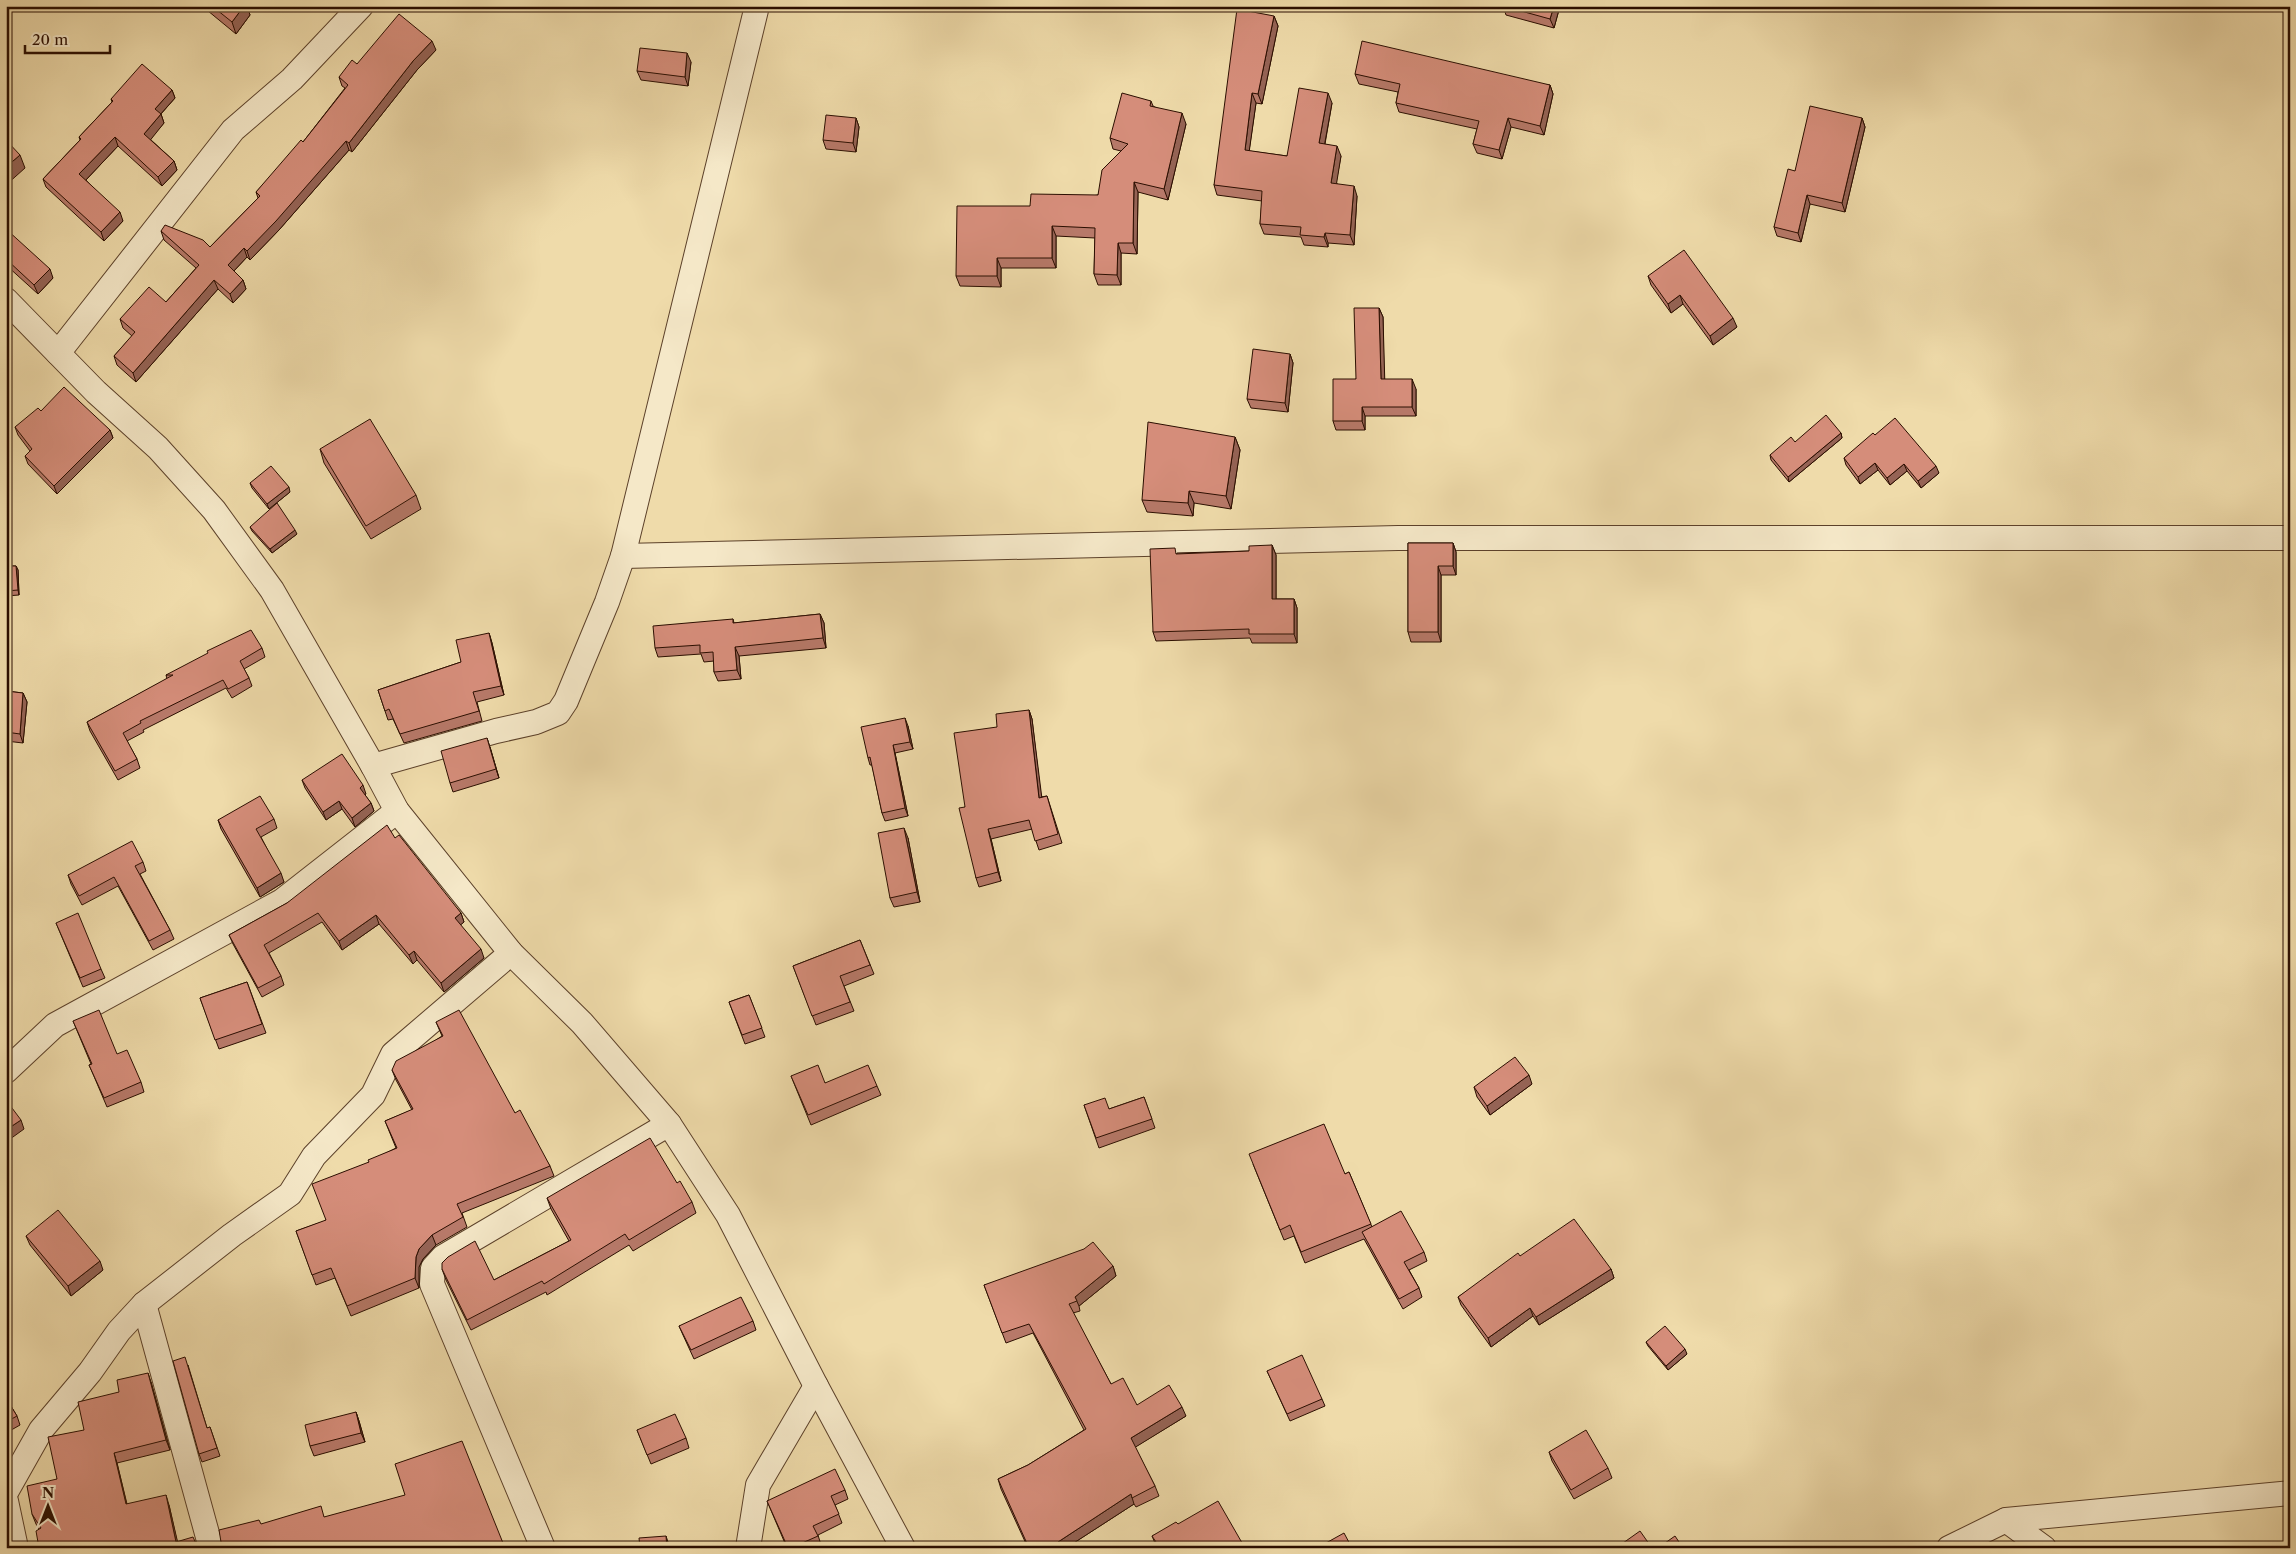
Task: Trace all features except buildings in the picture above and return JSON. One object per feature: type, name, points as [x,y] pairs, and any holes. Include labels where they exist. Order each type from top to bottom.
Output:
[{"type":"street","points":[[58,353],[233,130],[292,79],[361,6]]},
{"type":"street","points":[[374,766],[496,731],[536,722],[558,714],[607,602],[623,556],[757,6]]},
{"type":"street","points":[[6,300],[96,392],[158,448],[214,510],[272,590],[374,766],[397,812],[511,953],[582,1023],[669,1124],[728,1215],[816,1386],[903,1548]]},
{"type":"street","points":[[623,556],[1398,538],[2290,538]]},
{"type":"street","points":[[6,1071],[55,1025],[282,901],[397,812]]},
{"type":"street","points":[[6,1492],[41,1430],[90,1372],[119,1331],[144,1304],[232,1235],[290,1194],[314,1156],[373,1095],[393,1054],[511,953]]},
{"type":"street","points":[[543,1548],[432,1284],[433,1268],[442,1257],[669,1124]]},
{"type":"street","points":[[144,1304],[211,1548]]},
{"type":"street","points":[[748,1548],[758,1484],[816,1386]]},
{"type":"street","points":[[1949,1548],[2006,1520],[2290,1493]]},
{"type":"street","points":[[6,1501],[16,1548]]},
{"type":"street","points":[[2006,1520],[2044,1548]]}]
